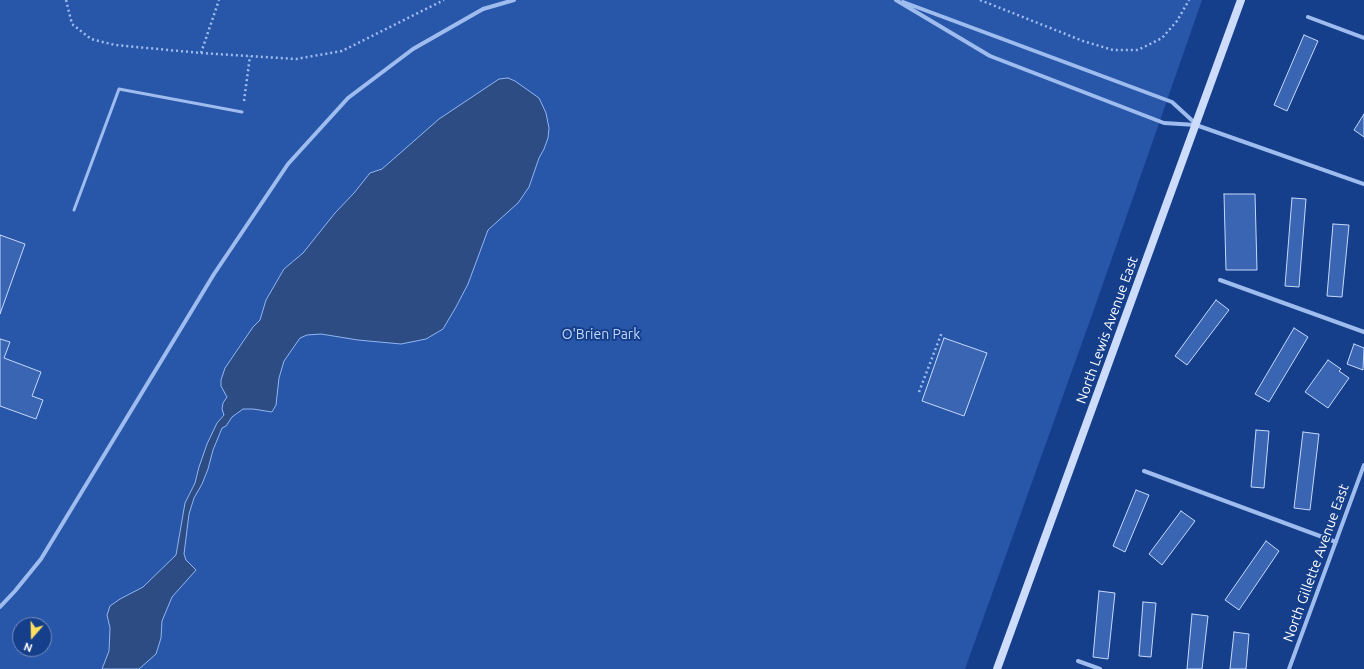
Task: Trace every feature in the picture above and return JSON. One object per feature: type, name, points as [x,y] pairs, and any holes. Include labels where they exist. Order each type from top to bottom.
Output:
[{"type":"main road","name":"North Lewis Avenue East","points":[[997,669],[1241,0]]},
{"type":"street","points":[[0,607],[16,592],[41,560],[214,274],[288,164],[348,98],[413,49],[483,9],[514,0]]},
{"type":"street","points":[[897,0],[990,56],[1164,123],[1196,125],[1364,184]]},
{"type":"street","points":[[897,0],[1172,102],[1196,125]]},
{"type":"street","points":[[1308,17],[1364,38]]},
{"type":"street","points":[[1220,280],[1364,332]]},
{"type":"street","name":"North Gillette Avenue East","points":[[1289,669],[1364,465]]},
{"type":"street","points":[[1144,470],[1336,542]]},
{"type":"street","points":[[1078,661],[1100,669]]},
{"type":"lane","points":[[74,210],[119,90],[242,112]]},
{"type":"path","points":[[66,0],[72,24],[91,39],[115,45],[201,54],[296,59],[342,52],[444,0]]},
{"type":"path","points":[[201,54],[219,0]]},
{"type":"path","points":[[980,0],[1083,41],[1113,50],[1138,50],[1162,38],[1176,21],[1188,0]]},
{"type":"path","points":[[242,112],[250,56]]},
{"type":"path","points":[[920,392],[942,332]]},
{"type":"green space","name":"O'Brien Park","points":[[0,0],[1202,0],[1092,315],[965,669],[0,669]]},
{"type":"shaded area","points":[[508,78],[515,81],[539,98],[546,113],[549,128],[548,138],[529,187],[518,203],[488,230],[468,284],[443,329],[426,339],[401,344],[358,340],[321,334],[307,335],[300,338],[284,361],[279,378],[276,405],[272,412],[243,409],[232,417],[226,426],[222,428],[213,450],[208,469],[194,498],[189,514],[184,554],[186,560],[196,570],[172,597],[162,621],[161,638],[156,654],[139,669],[102,669],[109,651],[110,628],[107,615],[110,606],[143,587],[176,555],[185,503],[195,483],[207,444],[217,423],[224,415],[222,409],[223,403],[227,397],[221,386],[221,380],[225,368],[253,327],[260,320],[266,300],[284,269],[303,253],[370,173],[382,169],[439,119],[499,79]]},
{"type":"building","points":[[1304,35],[1318,41],[1287,111],[1274,105]]},
{"type":"building","points":[[1364,114],[1364,137],[1354,130]]},
{"type":"building","points":[[1224,194],[1255,194],[1257,270],[1226,270]]},
{"type":"building","points":[[1292,198],[1306,199],[1299,287],[1285,286]]},
{"type":"building","points":[[1333,224],[1349,225],[1342,297],[1327,296]]},
{"type":"building","points":[[0,235],[25,244],[0,314]]},
{"type":"building","points":[[1216,300],[1229,310],[1187,365],[1175,356]]},
{"type":"building","points":[[1294,328],[1308,337],[1269,402],[1255,394]]},
{"type":"building","points":[[944,338],[987,353],[964,416],[922,401]]},
{"type":"building","points":[[0,339],[10,342],[4,358],[41,372],[32,396],[43,400],[36,419],[0,406]]},
{"type":"building","points":[[1354,344],[1364,348],[1363,370],[1347,364]]},
{"type":"building","points":[[1328,360],[1341,369],[1339,371],[1349,378],[1328,408],[1305,392]]},
{"type":"building","points":[[1256,430],[1269,431],[1264,488],[1251,487]]},
{"type":"building","points":[[1303,432],[1319,434],[1310,510],[1294,508]]},
{"type":"building","points":[[1136,490],[1149,495],[1125,552],[1113,546]]},
{"type":"building","points":[[1181,511],[1195,521],[1162,565],[1149,554]]},
{"type":"building","points":[[1266,541],[1279,551],[1239,610],[1225,600]]},
{"type":"building","points":[[1099,591],[1115,593],[1108,659],[1093,657]]},
{"type":"building","points":[[1143,602],[1156,603],[1151,657],[1139,656]]},
{"type":"building","points":[[1192,614],[1208,616],[1202,669],[1187,669]]},
{"type":"building","points":[[1234,632],[1249,634],[1246,669],[1230,669]]}]
